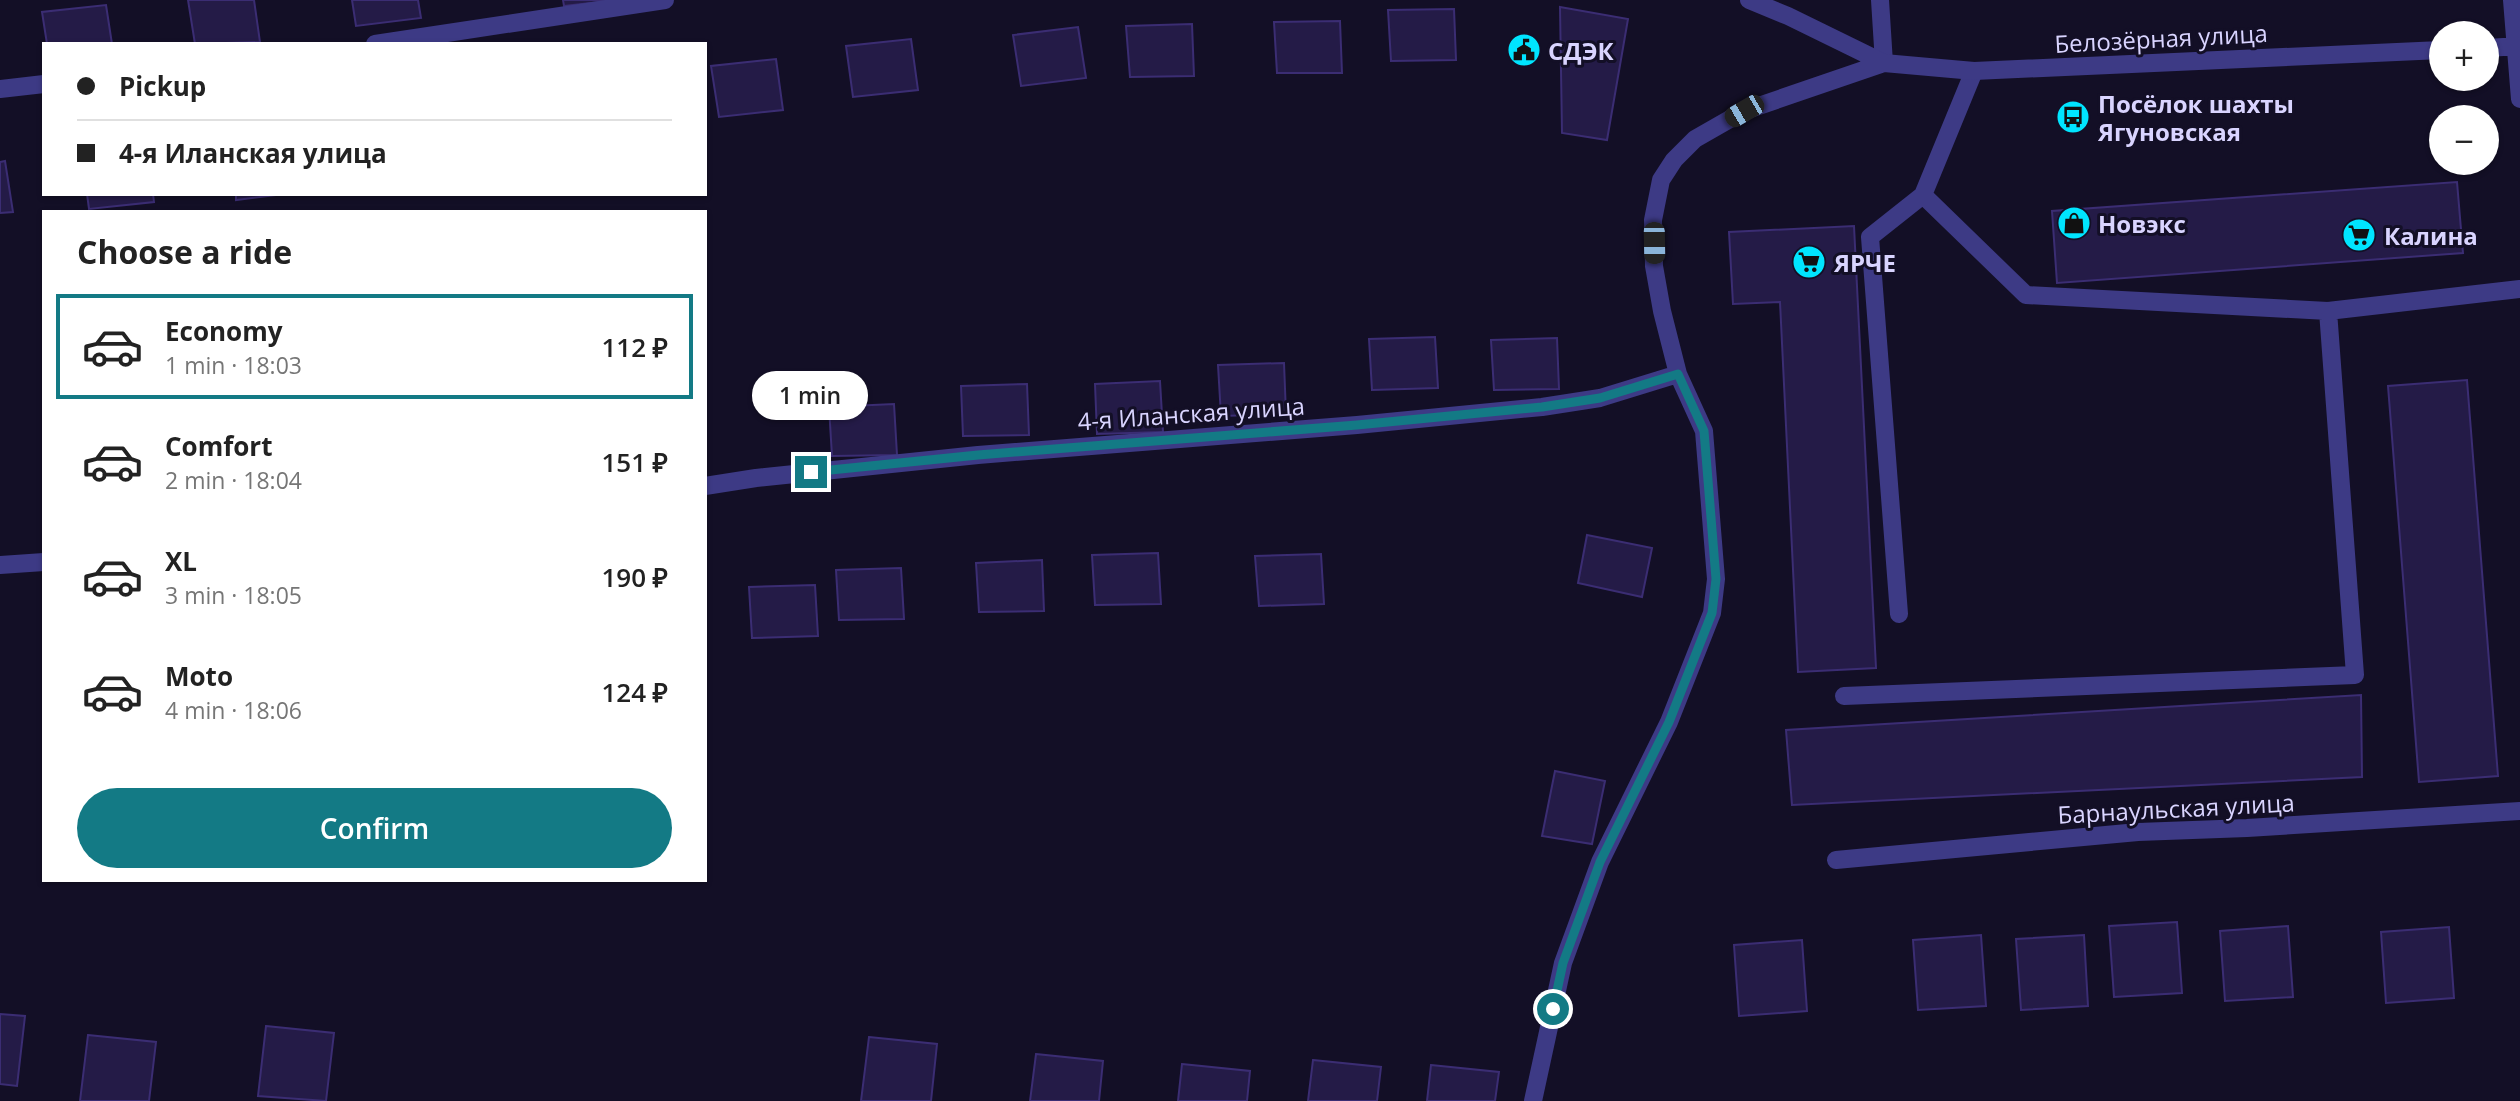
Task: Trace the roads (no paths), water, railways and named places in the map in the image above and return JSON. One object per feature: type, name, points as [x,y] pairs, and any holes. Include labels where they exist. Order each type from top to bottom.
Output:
[{"type":"street","points":[[388,42],[665,0]]},
{"type":"street","points":[[1749,0],[1884,63]]},
{"type":"street","points":[[1881,0],[1884,63]]},
{"type":"street","points":[[2512,0],[2518,46],[2520,99]]},
{"type":"street","points":[[2499,47],[2518,46]]},
{"type":"street","name":"Белозёрная улица","points":[[1884,63],[1974,71],[2429,51]]},
{"type":"street","points":[[1533,1101],[1563,963],[1595,874],[1669,722],[1712,613],[1716,579],[1704,431],[1678,374],[1662,312],[1654,266],[1653,220],[1661,180],[1674,160],[1695,139],[1744,111],[1884,63]]},
{"type":"street","points":[[1899,614],[1870,237],[1923,194],[1974,71]]},
{"type":"street","points":[[0,89],[42,84]]},
{"type":"street","points":[[1923,194],[2026,295],[2328,311],[2520,289]]},
{"type":"street","points":[[1844,696],[2355,675],[2328,311]]},
{"type":"street","name":"4-я Иланская улица","points":[[707,486],[756,478],[978,455],[1357,425],[1542,407],[1600,398],[1678,374]]},
{"type":"street","points":[[0,565],[42,562]]},
{"type":"street","name":"Барнаульская улица","points":[[1836,860],[2138,832],[2520,811]]},
{"type":"place","name":"СДЭК","points":[[1524,50]]},
{"type":"place","name":"Посёлок шахты Ягуновская","points":[[2073,117]]},
{"type":"place","name":"Новэкс","points":[[2074,223]]},
{"type":"place","name":"Калина","points":[[2359,235]]},
{"type":"place","name":"ЯРЧЕ","points":[[1809,262]]}]
